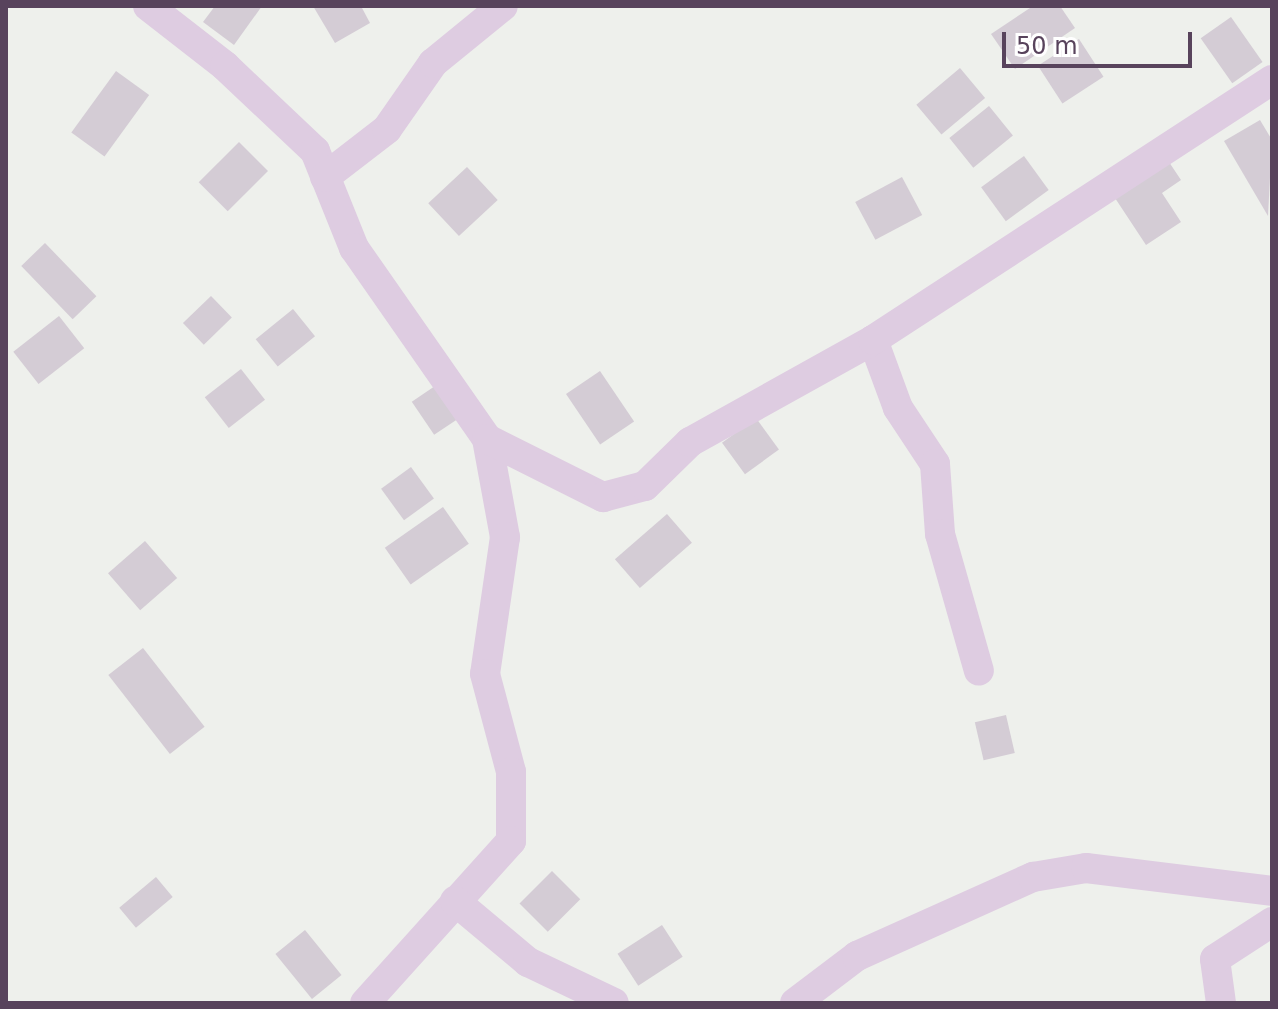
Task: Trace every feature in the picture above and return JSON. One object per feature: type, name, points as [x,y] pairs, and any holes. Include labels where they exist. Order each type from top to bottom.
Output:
[{"type":"street","points":[[148,6],[225,66],[315,151],[354,248],[487,439],[505,537],[485,674],[511,772],[511,841],[365,1003]]},
{"type":"street","points":[[325,177],[387,129],[433,63],[503,6]]},
{"type":"street","points":[[487,439],[603,497],[645,486],[690,442],[873,340],[1272,80]]},
{"type":"street","points":[[873,340],[898,408],[935,464],[940,534],[979,671]]},
{"type":"street","points":[[795,1003],[857,956],[1033,877],[1086,868],[1272,891]]},
{"type":"street","points":[[455,901],[528,962],[614,1003]]},
{"type":"street","points":[[1221,1003],[1215,959],[1272,922]]},
{"type":"building","points":[[215,6],[262,6],[234,45],[203,22]]},
{"type":"building","points":[[313,6],[361,6],[370,23],[335,43]]},
{"type":"building","points":[[1033,6],[1060,6],[1075,28],[1015,69],[991,34]]},
{"type":"building","points":[[1231,17],[1263,62],[1232,83],[1201,38]]},
{"type":"building","points":[[1079,39],[1104,77],[1062,103],[1038,66]]},
{"type":"building","points":[[960,68],[985,98],[941,135],[916,105]]},
{"type":"building","points":[[116,71],[149,95],[104,157],[71,132]]},
{"type":"building","points":[[989,106],[1013,136],[973,168],[949,138]]},
{"type":"building","points":[[1260,120],[1272,140],[1268,216],[1224,141]]},
{"type":"building","points":[[239,142],[268,171],[228,211],[199,182]]},
{"type":"building","points":[[1024,156],[1049,190],[1006,221],[981,187]]},
{"type":"building","points":[[1169,162],[1181,180],[1162,193],[1181,222],[1146,245],[1115,198]]},
{"type":"building","points":[[467,167],[498,200],[459,236],[428,203]]},
{"type":"building","points":[[902,177],[922,215],[875,240],[855,202]]},
{"type":"building","points":[[45,243],[96,296],[73,319],[21,266]]},
{"type":"building","points":[[211,296],[232,318],[204,345],[183,323]]},
{"type":"building","points":[[293,309],[315,336],[278,366],[256,339]]},
{"type":"building","points":[[59,316],[84,348],[39,384],[13,352]]},
{"type":"building","points":[[241,369],[265,400],[229,428],[205,397]]},
{"type":"building","points":[[600,371],[634,422],[600,444],[566,394]]},
{"type":"building","points":[[435,386],[457,419],[434,435],[412,402]]},
{"type":"building","points":[[756,418],[779,450],[745,474],[722,443]]},
{"type":"building","points":[[411,467],[434,499],[404,520],[381,489]]},
{"type":"building","points":[[443,507],[469,544],[411,585],[385,548]]},
{"type":"building","points":[[667,514],[692,543],[640,588],[615,559]]},
{"type":"building","points":[[145,541],[177,578],[140,610],[108,573]]},
{"type":"building","points":[[143,648],[205,727],[170,754],[108,675]]},
{"type":"building","points":[[1006,715],[1015,753],[984,760],[975,722]]},
{"type":"building","points":[[552,871],[580,899],[548,932],[519,904]]},
{"type":"building","points":[[156,877],[173,897],[136,928],[119,908]]},
{"type":"building","points":[[662,925],[683,957],[638,986],[618,954]]},
{"type":"building","points":[[305,930],[342,975],[312,999],[275,954]]}]
